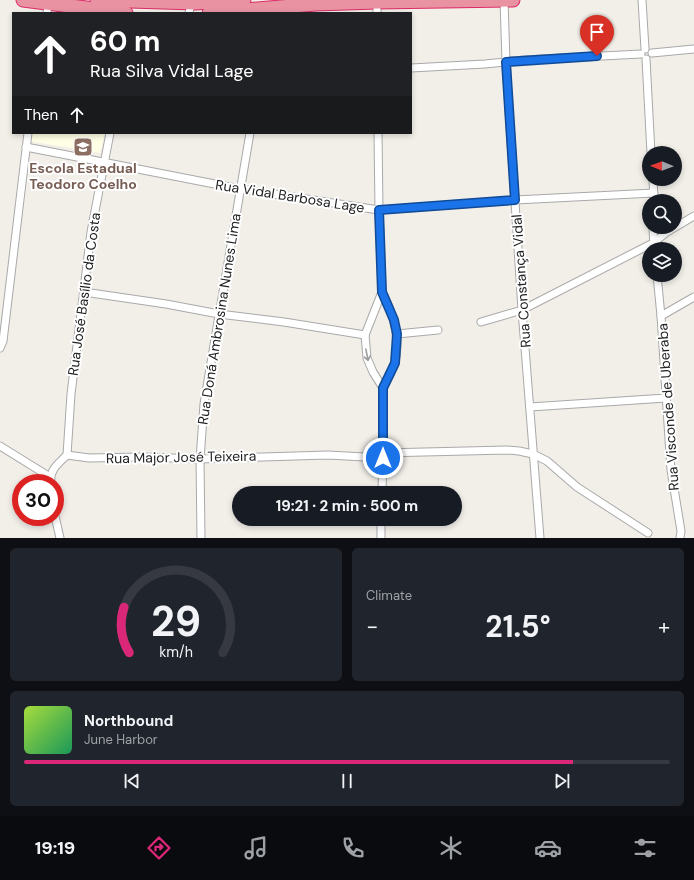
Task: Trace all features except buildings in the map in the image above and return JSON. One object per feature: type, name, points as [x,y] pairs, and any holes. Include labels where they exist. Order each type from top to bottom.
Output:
[{"type":"highway","points":[[23,0],[48,8],[110,12]]},
{"type":"highway","points":[[97,0],[178,3],[191,10],[244,0]]},
{"type":"highway","points":[[235,12],[261,11],[316,4],[377,8],[513,0]]},
{"type":"street","name":"Rua Constança Vidal","points":[[504,0],[506,62],[522,310],[540,538]]},
{"type":"street","points":[[642,0],[651,146]]},
{"type":"street","points":[[412,68],[524,60],[646,54],[694,48]]},
{"type":"street","points":[[0,348],[4,341],[28,134]]},
{"type":"street","name":"Rua José Basílio da Costa","points":[[67,456],[71,394],[91,232],[110,134]]},
{"type":"street","name":"Rua Doná Ambrosina Nunes Lima","points":[[201,538],[200,459],[204,404],[250,134]]},
{"type":"street","points":[[378,134],[382,292],[394,320],[397,334],[395,363],[383,388],[382,486]]},
{"type":"street","name":"Rua Vidal Barbosa Lage","points":[[26,147],[240,188],[379,210],[515,200],[654,193]]},
{"type":"street","points":[[654,186],[654,193]]},
{"type":"street","points":[[657,242],[667,232],[694,216]]},
{"type":"street","points":[[481,322],[522,310],[642,251]]},
{"type":"street","name":"Rua Visconde de Uberaba","points":[[658,282],[671,470],[681,532],[680,538]]},
{"type":"street","points":[[84,292],[166,304],[219,314],[284,322],[365,335]]},
{"type":"street","points":[[382,292],[365,335],[367,358],[373,372],[383,388]]},
{"type":"street","points":[[661,316],[694,297]]},
{"type":"street","points":[[397,334],[438,330]]},
{"type":"street","points":[[530,407],[666,398]]},
{"type":"street","points":[[0,446],[41,474]]},
{"type":"street","name":"Rua Major José Teixeira","points":[[67,456],[84,458],[143,457],[200,459],[383,455],[507,450],[519,451],[533,454],[547,461],[576,487],[648,533]]},
{"type":"street","points":[[52,474],[57,465],[67,456]]},
{"type":"street","points":[[57,526],[60,538]]},
{"type":"street","points":[[380,538],[381,526]]},
{"type":"shaded area","name":"Escola Estadual Teodoro Coelho","points":[[30,134],[105,134],[100,153],[29,141]]},
{"type":"place","name":"Escola Estadual Teodoro Coelho","points":[[83,147]]},
{"type":"route","points":[[383,458],[383,388],[395,363],[397,334],[394,320],[382,292],[379,210],[515,200],[506,62],[597,56]]}]
